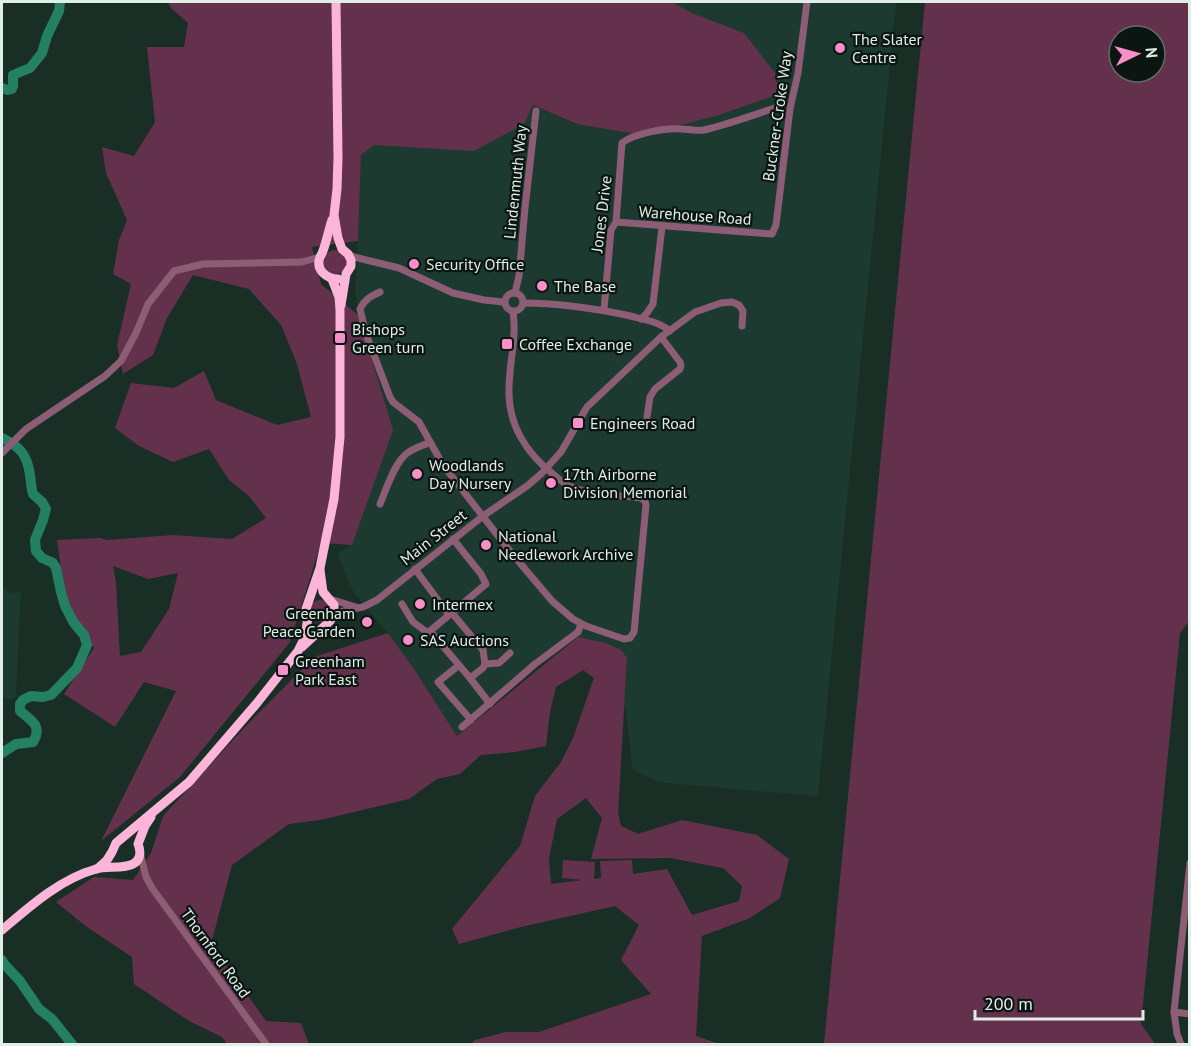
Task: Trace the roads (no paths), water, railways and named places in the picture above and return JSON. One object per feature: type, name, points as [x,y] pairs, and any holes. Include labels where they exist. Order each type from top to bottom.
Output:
[{"type":"highway","points":[[336,2],[337,189],[334,215],[322,254],[320,269],[323,274],[332,279],[340,278],[349,270]]},
{"type":"highway","points":[[334,215],[336,233],[351,260],[340,310]]},
{"type":"highway","points":[[322,254],[332,248],[345,251]]},
{"type":"highway","points":[[298,651],[305,637],[308,605],[320,568],[333,511],[339,458],[340,310],[339,297],[332,279]]},
{"type":"highway","points":[[320,568],[321,586],[327,598]]},
{"type":"highway","points":[[97,869],[107,860],[119,840],[189,782],[298,651],[331,620],[335,610],[332,601],[318,596],[308,605]]},
{"type":"highway","points":[[308,617],[315,623],[325,624],[331,620]]},
{"type":"highway","points":[[2,930],[76,876],[97,869],[133,864],[138,859],[145,826],[156,810]]},
{"type":"highway","points":[[119,840],[129,838],[139,847]]},
{"type":"highway","points":[[112,852],[117,862],[127,866]]},
{"type":"street","name":"Buckner-Croke Way","points":[[772,234],[776,225],[790,109],[798,72],[807,2]]},
{"type":"street","name":"Jones Drive","points":[[604,310],[611,230],[616,222],[622,143],[638,135],[674,129],[702,130],[782,106]]},
{"type":"street","name":"Lindenmuth Way","points":[[515,293],[519,276],[536,111]]},
{"type":"street","name":"Warehouse Road","points":[[616,222],[772,234]]},
{"type":"street","points":[[641,319],[653,304],[662,227]]},
{"type":"street","points":[[345,251],[354,257],[399,268],[453,292],[484,300],[504,302]]},
{"type":"street","points":[[4,451],[26,429],[105,376],[121,361],[148,304],[174,271],[203,264],[302,262],[322,254]]},
{"type":"street","points":[[302,262],[320,269]]},
{"type":"street","points":[[349,270],[370,262]]},
{"type":"street","points":[[380,292],[364,302],[360,309],[366,334],[393,402],[418,422],[456,483],[534,581],[558,606],[581,624],[624,639],[630,638],[634,632],[645,501],[641,498],[577,489],[566,485],[530,452],[511,413],[509,386],[514,332],[513,312]]},
{"type":"street","points":[[504,302],[509,294],[515,293],[522,297],[523,303],[519,310],[513,312]]},
{"type":"street","points":[[504,302],[506,307],[513,312]]},
{"type":"street","points":[[523,303],[604,310],[661,325],[670,331]]},
{"type":"street","name":"Main Street","points":[[331,620],[343,611],[363,607],[377,600],[483,516],[527,486],[561,452],[587,408],[661,337],[695,312],[721,303],[739,304],[743,312],[741,326]]},
{"type":"street","points":[[647,417],[650,397],[655,389],[681,366],[661,337]]},
{"type":"street","points":[[380,504],[398,463],[409,452],[429,443]]},
{"type":"street","points":[[402,604],[413,622],[428,633],[486,584],[481,574],[453,539]]},
{"type":"street","points":[[415,569],[483,651],[485,664],[470,678]]},
{"type":"street","points":[[327,598],[359,607]]},
{"type":"street","points":[[462,727],[536,664],[578,632],[581,624]]},
{"type":"street","points":[[430,631],[490,704]]},
{"type":"street","points":[[485,664],[499,663],[510,653]]},
{"type":"street","points":[[458,666],[438,682],[471,720]]},
{"type":"street","name":"Thornford Road","points":[[139,847],[146,877],[152,888],[266,1044]]},
{"type":"street","points":[[1181,1044],[1174,1012],[1190,863]]},
{"type":"street","name":"Thornford Road","points":[[127,866],[146,877]]},
{"type":"street","points":[[1174,1012],[1190,1014]]},
{"type":"waterway","points":[[2,88],[12,89],[13,75],[30,68],[42,53],[59,11],[60,2]]},
{"type":"waterway","points":[[2,438],[18,448],[25,456],[33,494],[46,509],[35,540],[36,551],[42,558],[53,563],[56,568],[65,606],[84,635],[87,645],[77,668],[51,695],[31,696],[20,704],[20,711],[32,721],[36,728],[37,732],[33,742],[16,744],[2,753]]},
{"type":"waterway","points":[[2,960],[39,1009],[52,1019],[72,1044]]},
{"type":"place","name":"The Slater Centre","points":[[840,48]]},
{"type":"place","name":"Security Office","points":[[414,264]]},
{"type":"place","name":"The Base","points":[[542,286]]},
{"type":"place","name":"Bishops Green turn","points":[[340,338]]},
{"type":"place","name":"Coffee Exchange","points":[[507,344]]},
{"type":"place","name":"Engineers Road","points":[[578,423]]},
{"type":"place","name":"Woodlands Day Nursery","points":[[417,474]]},
{"type":"place","name":"17th Airborne Division Memorial","points":[[551,483]]},
{"type":"place","name":"National Needlework Archive","points":[[486,545]]},
{"type":"place","name":"Intermex","points":[[420,604]]},
{"type":"place","name":"Greenham Peace Garden","points":[[367,622]]},
{"type":"place","name":"SAS Auctions","points":[[408,640]]},
{"type":"place","name":"Greenham Park East","points":[[283,670]]}]
